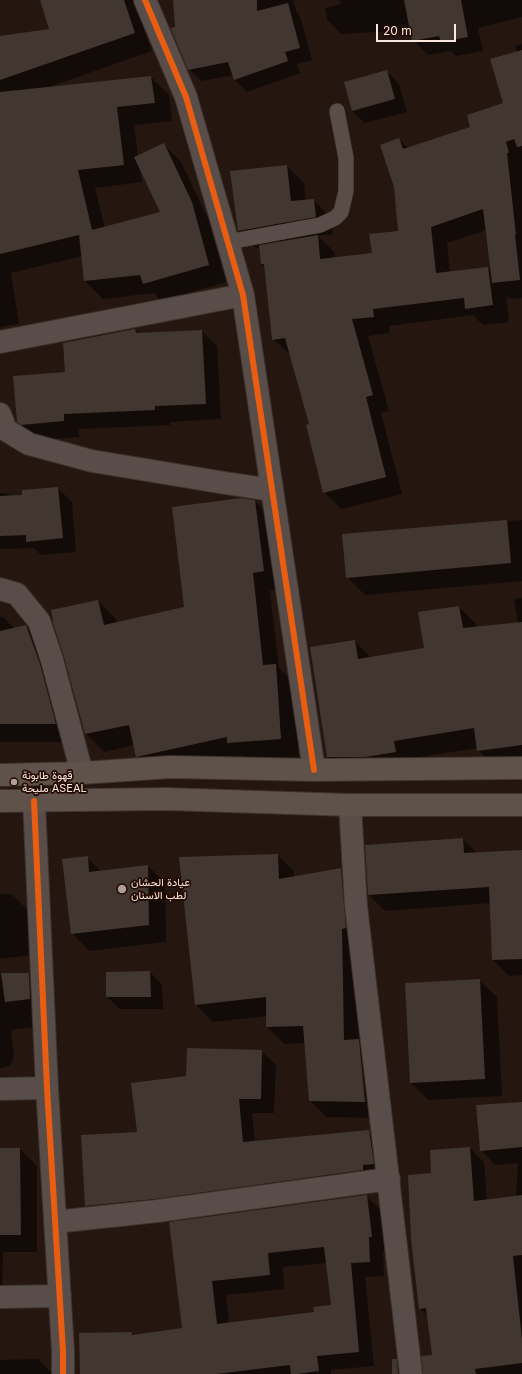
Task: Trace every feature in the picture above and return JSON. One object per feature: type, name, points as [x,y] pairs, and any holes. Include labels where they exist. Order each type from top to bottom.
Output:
[{"type":"main road","points":[[0,775],[82,773],[171,767],[314,770],[522,768]]},
{"type":"main road","points":[[0,801],[166,800],[350,804],[522,805]]},
{"type":"street","points":[[145,0],[186,97],[243,295],[314,770]]},
{"type":"street","points":[[0,342],[243,295]]},
{"type":"street","points":[[0,414],[6,430],[29,444],[92,461],[272,490]]},
{"type":"street","points":[[0,589],[17,594],[39,621],[52,660],[82,773]]},
{"type":"street","points":[[34,801],[47,1088],[60,1296],[63,1374]]},
{"type":"street","points":[[350,804],[356,906],[411,1374]]},
{"type":"street","points":[[0,1089],[47,1088]]},
{"type":"street","points":[[55,1222],[214,1204],[389,1179]]},
{"type":"street","points":[[0,1297],[60,1296]]},
{"type":"lane","points":[[228,242],[320,225],[335,218],[341,212],[346,191],[346,158],[337,111]]},
{"type":"building","points":[[40,0],[124,0],[135,33],[0,80],[0,36],[49,29]]},
{"type":"building","points":[[173,0],[257,0],[257,11],[288,3],[300,48],[285,52],[288,61],[234,80],[228,62],[188,70],[171,29],[175,27]]},
{"type":"building","points":[[404,0],[461,0],[468,37],[441,42],[439,36],[412,41]]},
{"type":"building","points":[[522,50],[522,146],[517,147],[514,139],[506,142],[509,153],[507,153],[520,280],[492,283],[483,209],[431,227],[436,273],[488,267],[493,305],[465,309],[464,298],[373,309],[374,317],[352,319],[373,395],[366,397],[386,477],[323,493],[306,425],[309,424],[285,338],[272,340],[264,264],[261,264],[259,245],[318,235],[320,259],[372,253],[369,234],[398,231],[394,187],[380,145],[399,138],[403,149],[470,127],[467,115],[503,103],[490,59]]},
{"type":"building","points":[[387,70],[395,99],[352,111],[344,82]]},
{"type":"building","points":[[151,76],[155,103],[117,107],[124,165],[78,170],[92,230],[160,212],[134,157],[164,143],[192,202],[209,265],[143,284],[140,275],[84,281],[79,235],[0,254],[0,92]]},
{"type":"building","points":[[287,165],[291,201],[314,199],[316,217],[238,231],[230,171]]},
{"type":"building","points":[[135,329],[136,333],[202,330],[206,404],[155,406],[155,410],[64,414],[64,421],[21,425],[17,422],[13,376],[65,372],[63,343]]},
{"type":"building","points":[[58,487],[63,538],[26,542],[26,535],[0,536],[0,496],[22,495],[22,490]]},
{"type":"building","points":[[241,498],[255,500],[264,571],[253,573],[263,665],[276,664],[281,739],[227,743],[227,737],[136,757],[129,725],[85,734],[64,657],[52,620],[51,610],[98,600],[104,625],[184,607],[172,507]]},
{"type":"building","points":[[507,520],[511,563],[346,578],[342,534]]},
{"type":"building","points":[[459,606],[463,628],[522,622],[522,745],[477,751],[474,728],[394,741],[396,752],[365,757],[327,757],[310,647],[355,640],[358,659],[424,648],[418,612]]},
{"type":"building","points":[[26,625],[40,664],[56,724],[0,724],[0,631]]},
{"type":"building","points":[[463,838],[464,853],[522,850],[522,959],[492,960],[489,887],[368,895],[365,845]]},
{"type":"building","points":[[278,854],[279,879],[341,868],[346,928],[342,929],[344,1040],[359,1039],[365,1102],[309,1101],[303,1026],[266,1027],[266,997],[195,1005],[179,857]]},
{"type":"building","name":"عيادة الحشان لطب الاسنان","points":[[88,856],[89,872],[148,865],[149,925],[71,934],[62,859]]},
{"type":"building","points":[[150,971],[151,997],[106,997],[106,972]]},
{"type":"building","points":[[1,973],[29,973],[30,999],[5,1002]]},
{"type":"building","points":[[480,979],[485,1079],[410,1083],[405,983]]},
{"type":"building","points":[[187,1048],[262,1050],[261,1099],[239,1099],[243,1142],[369,1130],[374,1164],[363,1165],[363,1170],[155,1199],[85,1206],[81,1135],[137,1132],[131,1083],[186,1076]]},
{"type":"building","points":[[522,1102],[522,1147],[480,1151],[476,1105]]},
{"type":"building","points":[[470,1147],[474,1201],[522,1195],[522,1255],[513,1256],[522,1339],[522,1363],[475,1369],[476,1374],[423,1374],[421,1356],[432,1355],[426,1308],[419,1309],[411,1239],[408,1175],[431,1173],[430,1150]]},
{"type":"building","points":[[0,1148],[20,1148],[21,1235],[0,1235]]},
{"type":"building","points":[[367,1195],[372,1237],[369,1237],[370,1262],[351,1263],[359,1352],[317,1356],[319,1371],[297,1374],[291,1374],[290,1365],[216,1374],[80,1374],[79,1333],[132,1332],[132,1335],[182,1328],[169,1222]],"holes":[[[324,1247],[331,1305],[313,1307],[314,1312],[217,1324],[212,1281],[270,1275],[268,1253]]]},
{"type":"building","points":[[392,1359],[397,1359],[398,1374],[392,1374]]},
{"type":"cycle path","points":[[145,0],[186,97],[243,295],[314,770]]},
{"type":"cycle path","points":[[34,801],[47,1088],[63,1351],[63,1374]]},
{"type":"place","name":"قهوة طابونة مليحة ASEAL","points":[[14,782]]},
{"type":"place","name":"عيادة الحشان لطب الاسنان","points":[[122,889]]}]
